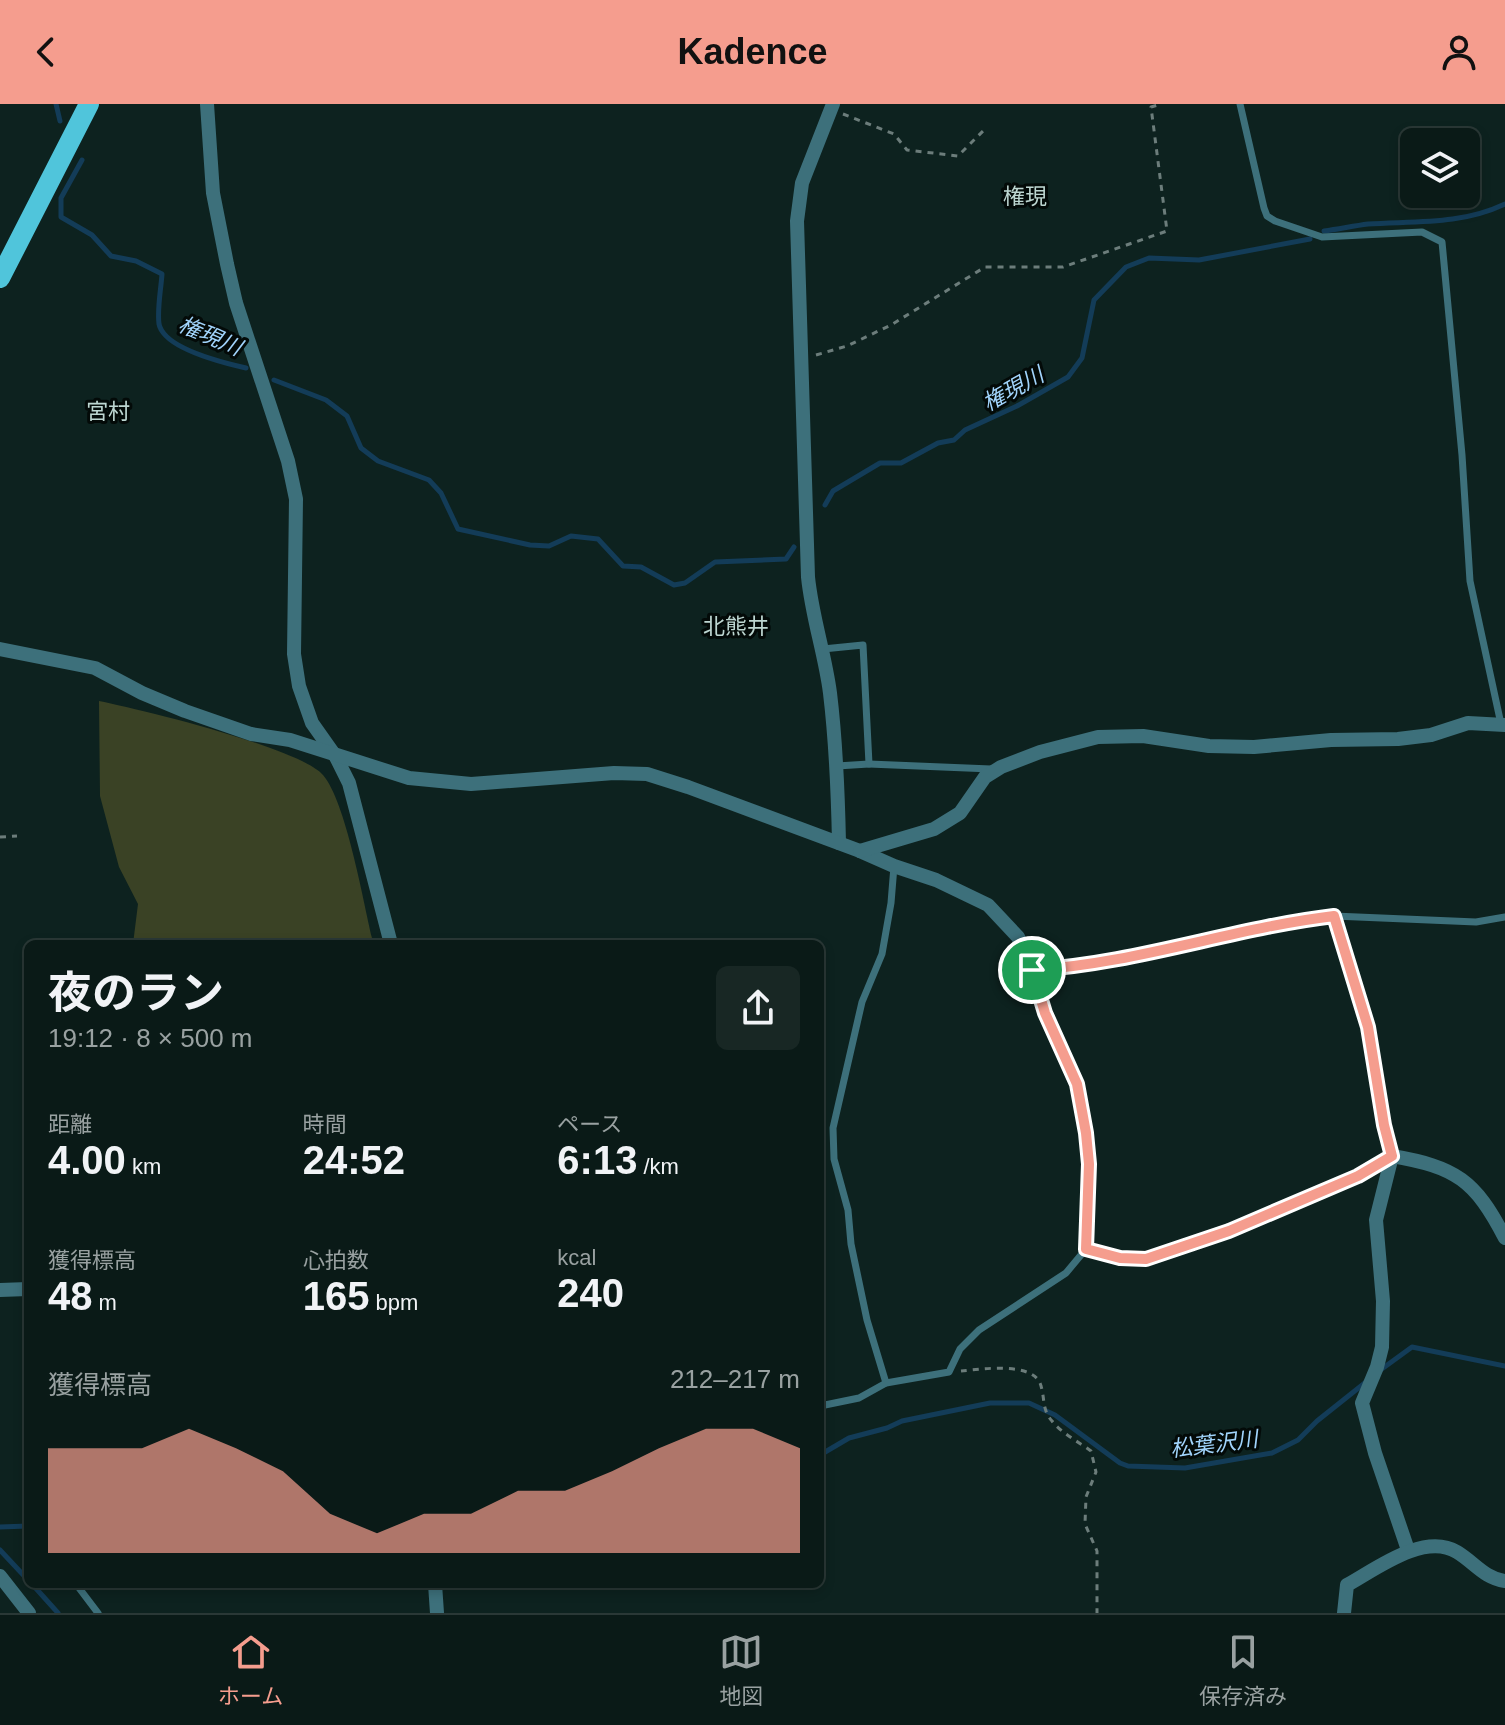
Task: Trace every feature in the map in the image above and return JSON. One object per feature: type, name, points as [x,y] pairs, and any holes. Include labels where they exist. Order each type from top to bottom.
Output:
[{"type":"main road","points":[[2,270],[89,104]]},
{"type":"street","points":[[207,104],[213,193],[227,264],[236,303],[288,461],[296,499],[294,654],[299,686],[312,723],[336,757],[349,783],[390,940]]},
{"type":"street","points":[[833,106],[802,183],[797,221],[808,577],[812,611],[830,691],[837,766],[839,843]]},
{"type":"street","points":[[0,649],[95,668],[185,711],[251,734],[290,740],[409,778],[471,784],[614,773],[647,774],[936,880],[988,905],[1018,937],[1045,1013],[1077,1084],[1089,1164],[1086,1249],[1120,1258],[1146,1259],[1229,1231],[1358,1176],[1392,1156],[1452,1171],[1488,1205],[1505,1238]]},
{"type":"street","points":[[860,851],[934,829],[960,813],[985,777],[996,770],[1040,752],[1098,737],[1143,736],[1209,746],[1254,747],[1331,740],[1398,739],[1431,735],[1468,723],[1503,724]]},
{"type":"street","points":[[1032,970],[1074,967],[1285,922],[1334,916],[1368,1027],[1392,1156],[1376,1220],[1383,1301],[1382,1347],[1362,1403],[1375,1453],[1408,1550]]},
{"type":"street","points":[[0,1290],[24,1289]]},
{"type":"street","points":[[1344,1613],[1347,1585],[1408,1550],[1455,1550],[1489,1577],[1505,1581]]},
{"type":"street","points":[[0,1576],[29,1613]]},
{"type":"street","points":[[435,1588],[437,1613]]},
{"type":"lane","points":[[1240,104],[1267,216],[1322,237],[1422,232],[1442,242],[1470,581],[1503,724]]},
{"type":"lane","points":[[821,650],[863,645],[869,764]]},
{"type":"lane","points":[[837,766],[869,764],[996,770]]},
{"type":"lane","points":[[886,1383],[863,1305],[848,1210],[834,1159],[833,1128],[862,1002],[882,954],[894,866]]},
{"type":"lane","points":[[1334,916],[1476,922],[1505,917]]},
{"type":"lane","points":[[824,1405],[859,1398],[886,1383],[949,1372],[960,1349],[979,1330],[1066,1273],[1086,1249]]},
{"type":"lane","points":[[79,1588],[98,1613]]},
{"type":"path","points":[[801,359],[847,346],[891,325],[985,267],[1063,267],[1167,231],[1151,107],[1161,104]]},
{"type":"path","points":[[833,106],[894,134],[907,150],[958,156],[987,127]]},
{"type":"path","points":[[0,837],[17,836]]},
{"type":"path","points":[[949,1372],[998,1367],[1031,1373],[1041,1383],[1043,1406],[1052,1422],[1091,1451],[1096,1472],[1086,1497],[1085,1524],[1097,1551],[1097,1613]]},
{"type":"green space","points":[[99,701],[253,742],[308,764],[323,775],[339,807],[372,938],[134,940],[138,904],[119,867],[100,796]]},
{"type":"waterway","name":"権現川","points":[[56,104],[60,121]]},
{"type":"waterway","name":"権現川","points":[[82,160],[61,198],[61,217],[92,235],[111,256],[136,261],[162,274],[159,324],[172,341],[196,354],[246,368]]},
{"type":"waterway","name":"権現川","points":[[1324,231],[1368,224],[1455,219],[1505,204]]},
{"type":"waterway","name":"権現川","points":[[825,505],[833,491],[880,463],[901,463],[938,443],[954,440],[965,430],[1017,406],[1068,377],[1082,358],[1094,300],[1126,267],[1149,258],[1199,260],[1310,239]]},
{"type":"waterway","name":"権現川","points":[[274,380],[326,400],[347,416],[361,448],[378,461],[429,480],[441,493],[458,529],[530,545],[549,546],[571,536],[598,539],[623,566],[641,567],[674,585],[685,583],[715,562],[786,559],[794,547]]},
{"type":"waterway","name":"松葉沢川","points":[[1379,1371],[1412,1347],[1505,1366]]},
{"type":"waterway","name":"松葉沢川","points":[[824,1453],[849,1438],[902,1421],[990,1403],[1029,1403],[1055,1415],[1120,1463],[1185,1468],[1272,1453],[1298,1440],[1366,1382]]},
{"type":"waterway","name":"松葉沢川","points":[[0,1527],[24,1526]]},
{"type":"waterway","points":[[0,1550],[24,1576]]},
{"type":"waterway","points":[[36,1588],[58,1613]]},
{"type":"district","name":"権現","points":[[1025,196]]},
{"type":"district","name":"宮村","points":[[108,411]]},
{"type":"district","name":"北熊井","points":[[736,626]]},
{"type":"route","points":[[1334,916],[1368,1027],[1392,1156],[1358,1176],[1186,1247],[1146,1259],[1120,1258],[1086,1249],[1089,1164],[1077,1084],[1045,1013],[1032,970],[1074,967],[1285,922],[1334,916]]}]
